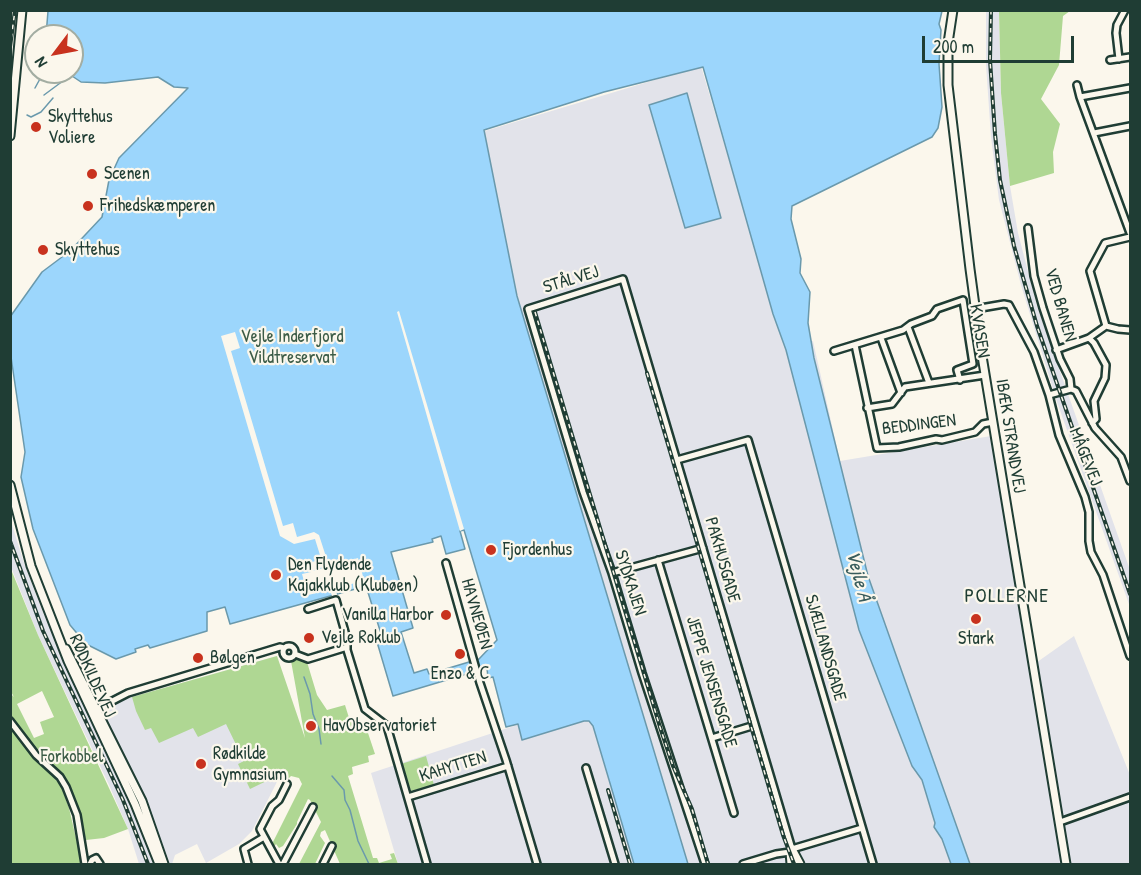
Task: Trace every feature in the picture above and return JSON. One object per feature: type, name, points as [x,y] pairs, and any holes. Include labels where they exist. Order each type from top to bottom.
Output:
[{"type":"street","points":[[10,136],[22,10]]},
{"type":"street","name":"IBÆK STRANDVEJ","points":[[953,10],[948,43],[947,77],[975,309],[1066,864]]},
{"type":"street","points":[[1119,59],[1116,33],[1117,25],[1125,10]]},
{"type":"street","points":[[1110,60],[1131,57]]},
{"type":"street","points":[[1077,85],[1128,218],[1131,235],[1105,243],[1090,271],[1106,326]]},
{"type":"street","points":[[1080,97],[1131,88]]},
{"type":"street","points":[[1094,133],[1131,126]]},
{"type":"street","name":"VED BANEN","points":[[1028,228],[1034,276],[1056,350],[1070,379],[1071,389],[1079,395],[1092,423],[1121,457],[1131,482]]},
{"type":"street","name":"STÅLVEJ","points":[[528,309],[623,279]]},
{"type":"street","name":"PAKHUSGADE","points":[[623,279],[755,725],[791,851],[791,864]]},
{"type":"street","name":"KVASEN","points":[[834,351],[881,338],[932,316],[937,309],[963,300],[973,364],[957,370],[960,380]]},
{"type":"street","name":"MÅGEVEJ","points":[[975,309],[1009,305],[1034,352],[1049,395],[1059,435],[1085,497],[1089,512],[1091,552],[1103,575],[1131,656]]},
{"type":"street","name":"SYDKAJEN","points":[[528,309],[642,673],[705,864]]},
{"type":"street","points":[[1056,350],[1089,338],[1106,326],[1131,330]]},
{"type":"street","points":[[908,327],[929,383]]},
{"type":"street","points":[[881,338],[901,393]]},
{"type":"street","points":[[1089,338],[1094,342],[1106,365],[1105,378],[1094,401],[1096,419],[1092,423]]},
{"type":"street","name":"BEDDINGEN","points":[[855,345],[877,447],[899,447],[936,439],[942,440],[975,432],[983,424],[993,422]]},
{"type":"street","points":[[867,408],[892,404],[905,387],[985,375]]},
{"type":"street","points":[[1049,395],[1071,389]]},
{"type":"street","name":"SJÆLLANDSGADE","points":[[677,460],[748,440],[873,864]]},
{"type":"street","name":"RØDKILDEVEJ","points":[[10,485],[31,566],[57,634],[142,801],[164,864]]},
{"type":"street","points":[[612,573],[703,548]]},
{"type":"street","name":"JEPPE JENSENSGADE","points":[[658,560],[734,813]]},
{"type":"street","name":"HAVNEØEN","points":[[446,563],[477,673],[537,864]]},
{"type":"street","points":[[308,609],[336,600],[365,709],[387,726],[427,864]]},
{"type":"street","points":[[94,710],[128,693],[280,647],[284,648],[283,653],[286,657],[291,658],[295,654],[308,659],[347,647]]},
{"type":"street","name":"RØDKILDEVEJ","points":[[94,710],[159,864]]},
{"type":"street","points":[[10,721],[36,755],[60,777],[66,787],[77,815],[85,864]]},
{"type":"street","points":[[712,738],[755,725]]},
{"type":"street","name":"KAHYTTEN","points":[[408,797],[507,763]]},
{"type":"street","points":[[586,768],[615,864]]},
{"type":"street","points":[[287,784],[260,830],[281,864],[313,807]]},
{"type":"street","points":[[1060,822],[1131,797]]},
{"type":"street","points":[[743,864],[862,828]]},
{"type":"street","points":[[248,864],[244,849],[264,837]]},
{"type":"street","points":[[323,864],[332,846]]},
{"type":"street","name":"PAKHUSGADE","points":[[791,851],[800,864]]},
{"type":"street","points":[[90,864],[96,858],[100,864]]},
{"type":"shaded area","points":[[986,11],[999,11],[1001,93],[1010,186],[1018,233],[1037,306],[1130,570],[1130,607],[1057,402],[1021,285],[999,200],[991,137],[986,65]]},
{"type":"shaded area","points":[[701,66],[784,345],[813,341],[840,461],[997,435],[1033,665],[1074,636],[1130,775],[1130,864],[398,864],[371,773],[517,725],[504,679],[438,149],[485,131]]},
{"type":"shaded area","points":[[10,518],[44,615],[137,816],[154,864],[139,864],[128,829],[109,785],[38,635],[11,567]]},
{"type":"shaded area","name":"Rødkilde Gymnasium","points":[[277,656],[281,774],[252,831],[239,844],[206,863],[197,844],[175,855],[172,864],[166,864],[101,709],[132,697]]},
{"type":"green space","points":[[999,11],[1070,11],[1063,16],[1059,65],[1041,99],[1060,124],[1053,152],[1054,173],[1010,186],[1001,93]]},
{"type":"green space","points":[[10,567],[38,635],[128,829],[104,838],[86,840],[70,787],[54,765],[43,759],[26,740],[11,717],[11,694],[14,697],[10,690]],"holes":[[[42,691],[54,717],[40,722],[44,734],[34,738],[17,704]]]},
{"type":"green space","points":[[277,656],[305,738],[291,661],[299,658],[307,662],[317,695],[327,710],[345,705],[350,721],[368,733],[375,754],[368,756],[369,762],[352,767],[353,774],[348,776],[373,858],[377,858],[379,863],[392,859],[390,854],[394,853],[398,864],[340,864],[325,830],[320,836],[325,843],[315,864],[299,864],[321,822],[310,800],[308,799],[297,824],[283,846],[279,848],[276,844],[274,847],[272,844],[302,784],[299,778],[291,776],[285,782],[279,779],[281,774],[250,789],[238,764],[244,761],[226,724],[198,737],[193,728],[159,743],[151,728],[145,730],[136,711],[132,697]]},
{"type":"green space","name":"Forkobbel","points":[[10,725],[33,757],[61,786],[69,808],[82,864],[11,864]]},
{"type":"green space","points":[[426,756],[434,785],[411,791],[401,764]]},
{"type":"water","name":"Vejle Inderfjord Vildtreservat","points":[[48,11],[942,11],[939,24],[941,30],[939,64],[942,107],[938,128],[932,137],[792,206],[791,219],[801,259],[800,273],[810,292],[808,323],[814,358],[868,576],[970,864],[951,864],[942,839],[934,827],[935,823],[922,780],[912,766],[859,630],[786,350],[773,314],[703,67],[604,92],[484,130],[517,296],[688,864],[634,864],[593,726],[589,721],[522,740],[518,724],[506,727],[493,677],[488,678],[487,668],[393,696],[377,642],[383,640],[366,586],[230,624],[225,607],[207,612],[207,631],[150,648],[148,645],[135,649],[136,652],[116,659],[86,644],[70,625],[33,529],[21,477],[25,452],[11,357],[10,317],[42,272],[70,251],[102,217],[109,180],[119,158],[188,88],[174,87],[158,77],[105,83],[84,82],[84,24],[47,24]],"holes":[[[464,530],[497,640],[479,659],[429,674],[427,669],[414,673],[401,632],[413,628],[391,552],[433,542],[432,539],[441,536],[446,554],[465,549],[460,531]]]},
{"type":"water","points":[[687,93],[721,218],[685,228],[649,105]]},
{"type":"pier","points":[[399,311],[464,529],[460,531],[397,312]]},
{"type":"pier","points":[[235,332],[240,348],[231,351],[283,526],[293,523],[297,537],[314,532],[319,535],[329,566],[358,558],[364,580],[336,589],[337,595],[332,596],[330,590],[308,595],[302,574],[311,572],[308,563],[320,560],[322,567],[313,571],[324,568],[315,539],[294,544],[280,536],[221,336]]},
{"type":"waterway","points":[[35,88],[37,84]]},
{"type":"waterway","points":[[44,95],[59,84]]},
{"type":"waterway","points":[[27,115],[31,117],[41,112],[53,98]]},
{"type":"waterway","points":[[304,677],[321,744]]},
{"type":"waterway","points":[[332,776],[344,790],[358,841],[369,864]]},
{"type":"railway","points":[[10,47],[15,10]]},
{"type":"railway","points":[[991,10],[990,60],[995,134],[1000,180],[1014,246],[1037,326],[1130,594]]},
{"type":"railway","points":[[535,312],[660,727],[673,766],[692,809],[708,864]]},
{"type":"railway","points":[[647,373],[783,835],[794,864]]},
{"type":"railway","points":[[10,541],[43,631],[123,800],[148,864]]},
{"type":"railway","points":[[608,790],[630,864]]},
{"type":"place","name":"Skyttehus Voliere","points":[[36,127]]},
{"type":"place","name":"Scenen","points":[[92,174]]},
{"type":"place","name":"Frihedskæmperen","points":[[88,206]]},
{"type":"place","name":"Skyttehus","points":[[43,250]]},
{"type":"place","name":"Fjordenhus","points":[[491,550]]},
{"type":"place","name":"Den Flydende Kajakklub (Klubøen)","points":[[276,575]]},
{"type":"place","name":"Vanilla Harbor","points":[[446,615]]},
{"type":"place","name":"Stark","points":[[976,619]]},
{"type":"place","name":"Vejle Roklub","points":[[309,638]]},
{"type":"place","name":"Enzo & C","points":[[460,654]]},
{"type":"place","name":"Bølgen","points":[[198,658]]},
{"type":"place","name":"HavObservatoriet","points":[[311,726]]},
{"type":"place","name":"Rødkilde Gymnasium","points":[[201,764]]},
{"type":"district","name":"POLLERNE","points":[[1007,597]]},
{"type":"water label","name":"Vejle Å","points":[[858,576]]}]
